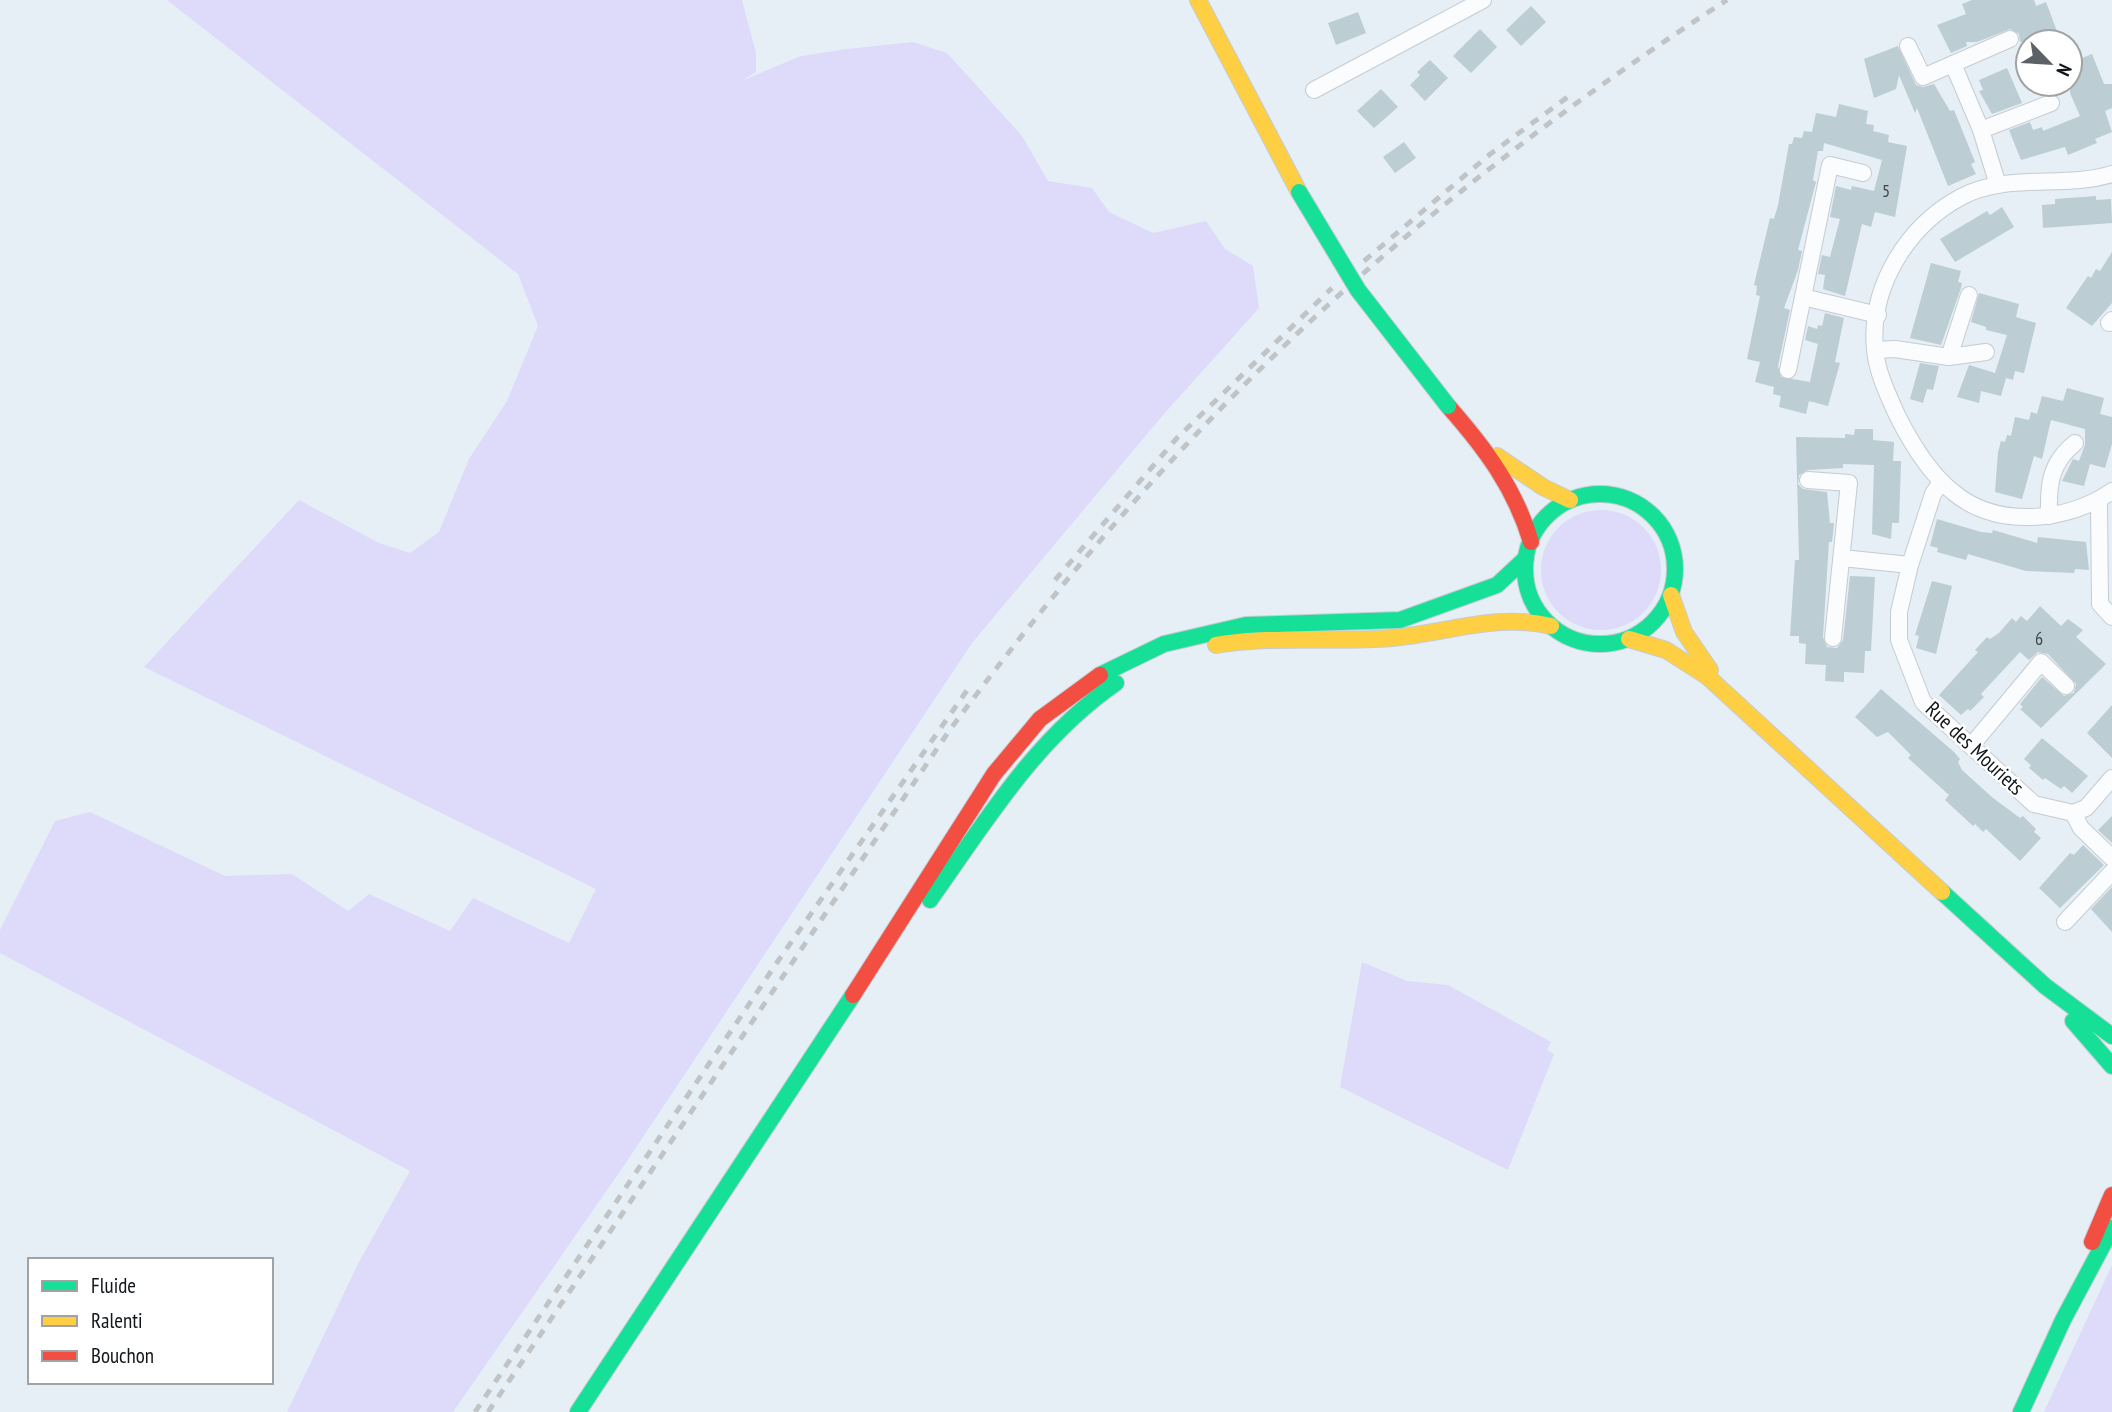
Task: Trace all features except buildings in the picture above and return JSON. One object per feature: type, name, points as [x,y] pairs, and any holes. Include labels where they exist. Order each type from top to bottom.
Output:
[{"type":"main road","points":[[1198,0],[1299,191],[1358,290],[1480,443],[1522,507],[1531,542]]},
{"type":"main road","points":[[1480,443],[1543,487],[1570,500]]},
{"type":"main road","points":[[1590,495],[1610,495],[1636,503],[1652,514],[1665,530],[1674,555],[1675,576],[1671,595],[1654,622],[1629,639],[1607,645],[1585,643],[1564,635],[1537,611],[1529,593],[1526,558],[1531,542],[1546,517],[1570,500],[1590,495]]},
{"type":"main road","points":[[578,1412],[792,1089],[993,774],[1022,738],[1071,694],[1136,655],[1206,632],[1246,625],[1376,623],[1418,615],[1497,584],[1526,558]]},
{"type":"main road","points":[[1671,595],[1684,632],[1730,694]]},
{"type":"main road","points":[[792,1089],[1032,758],[1073,715],[1106,689],[1164,660],[1225,643],[1285,638],[1396,637],[1513,618],[1551,626]]},
{"type":"main road","points":[[1629,639],[1667,650],[1698,669],[1730,694],[2045,986],[2112,1036]]},
{"type":"main road","points":[[2045,986],[2112,1066]]},
{"type":"main road","points":[[2021,1412],[2063,1320],[2112,1195]]},
{"type":"main road","points":[[2063,1320],[2112,1228]]},
{"type":"street","points":[[1314,90],[1483,0]]},
{"type":"street","points":[[1908,46],[1923,77],[2010,39]]},
{"type":"street","points":[[1953,64],[1981,130],[1998,185]]},
{"type":"street","points":[[1981,130],[2051,103]]},
{"type":"street","points":[[1788,370],[1830,165],[1863,173]]},
{"type":"street","points":[[2112,174],[2096,178],[1998,185],[1965,195],[1939,210],[1922,225],[1895,258],[1884,284],[1875,350],[1881,375],[1903,426],[1941,482],[1955,494],[2000,514],[2026,517],[2074,511],[2106,496],[2100,604],[2112,617]]},
{"type":"street","points":[[1949,356],[1969,295]]},
{"type":"street","points":[[1802,297],[1878,315]]},
{"type":"street","points":[[1875,350],[1895,349],[1949,356],[1986,352]]},
{"type":"street","points":[[2049,516],[2048,482],[2060,454],[2075,443]]},
{"type":"street","points":[[1808,480],[1849,483],[1833,638]]},
{"type":"street","name":"Rue des Mouriets","points":[[1941,482],[1934,494],[1910,565],[1899,612],[1899,640],[1923,702],[2034,804],[2073,813]]},
{"type":"street","points":[[1842,558],[1910,565]]},
{"type":"street","points":[[1971,746],[2041,662],[2067,686]]},
{"type":"street","points":[[2112,778],[2086,808],[2073,813],[2081,828],[2112,858]]},
{"type":"street","points":[[2065,922],[2112,872]]},
{"type":"shaded area","points":[[167,0],[742,0],[756,53],[756,72],[741,81],[801,56],[847,49],[913,42],[947,53],[1022,136],[1048,181],[1092,188],[1109,212],[1153,233],[1206,221],[1225,249],[1253,266],[1259,308],[1163,415],[972,643],[623,1167],[453,1412],[287,1412],[359,1262],[410,1171],[0,953],[0,930],[55,821],[90,812],[225,876],[292,874],[348,911],[369,894],[450,931],[473,898],[569,943],[596,889],[144,667],[299,500],[379,543],[410,553],[439,532],[469,459],[507,401],[538,326],[518,274]]},
{"type":"shaded area","points":[[1601,510],[1624,515],[1643,528],[1656,547],[1661,570],[1656,593],[1643,612],[1624,625],[1601,630],[1578,625],[1559,612],[1546,593],[1541,570],[1546,547],[1559,528],[1578,515]]},
{"type":"shaded area","points":[[1362,962],[1407,981],[1448,985],[1551,1042],[1547,1050],[1554,1054],[1508,1170],[1340,1087]]},
{"type":"shaded area","points":[[2112,1265],[2112,1412],[2044,1412]]},
{"type":"railway","points":[[488,1412],[949,731],[1034,620],[1124,513],[1248,381],[1376,262],[1512,151],[1654,48],[1727,0]]},
{"type":"railway","points":[[1364,261],[1489,155],[1569,96]]},
{"type":"railway","points":[[1055,580],[1177,438],[1332,288]]},
{"type":"railway","points":[[475,1412],[778,961],[970,686]]},
{"type":"traffic: fast","points":[[1299,192],[1358,290],[1448,406]]},
{"type":"traffic: fast","points":[[1600,494],[1629,499],[1653,516],[1670,540],[1675,569],[1670,598],[1653,622],[1629,639],[1600,644],[1571,639],[1547,622],[1530,598],[1525,569],[1530,540],[1547,516],[1571,499],[1600,494]]},
{"type":"traffic: fast","points":[[1100,675],[1164,644],[1246,625],[1400,620],[1497,585],[1526,558]]},
{"type":"traffic: fast","points":[[930,900],[992,811],[1036,755],[1087,705],[1116,683]]},
{"type":"traffic: fast","points":[[1942,892],[2045,986],[2112,1036]]},
{"type":"traffic: fast","points":[[578,1412],[853,995]]},
{"type":"traffic: fast","points":[[2073,1021],[2112,1066]]},
{"type":"traffic: fast","points":[[2021,1412],[2063,1320],[2112,1228]]},
{"type":"traffic: slow","points":[[1198,0],[1299,192]]},
{"type":"traffic: slow","points":[[1497,456],[1543,487],[1570,500]]},
{"type":"traffic: slow","points":[[1671,595],[1684,632],[1710,670]]},
{"type":"traffic: slow","points":[[1216,645],[1260,640],[1392,638],[1491,623],[1551,626]]},
{"type":"traffic: slow","points":[[1629,639],[1666,650],[1708,677],[1942,892]]},
{"type":"traffic: jam","points":[[1448,406],[1474,437],[1507,486],[1531,542]]},
{"type":"traffic: jam","points":[[853,995],[994,774],[1040,719],[1100,675]]},
{"type":"traffic: jam","points":[[2092,1242],[2112,1195]]}]
